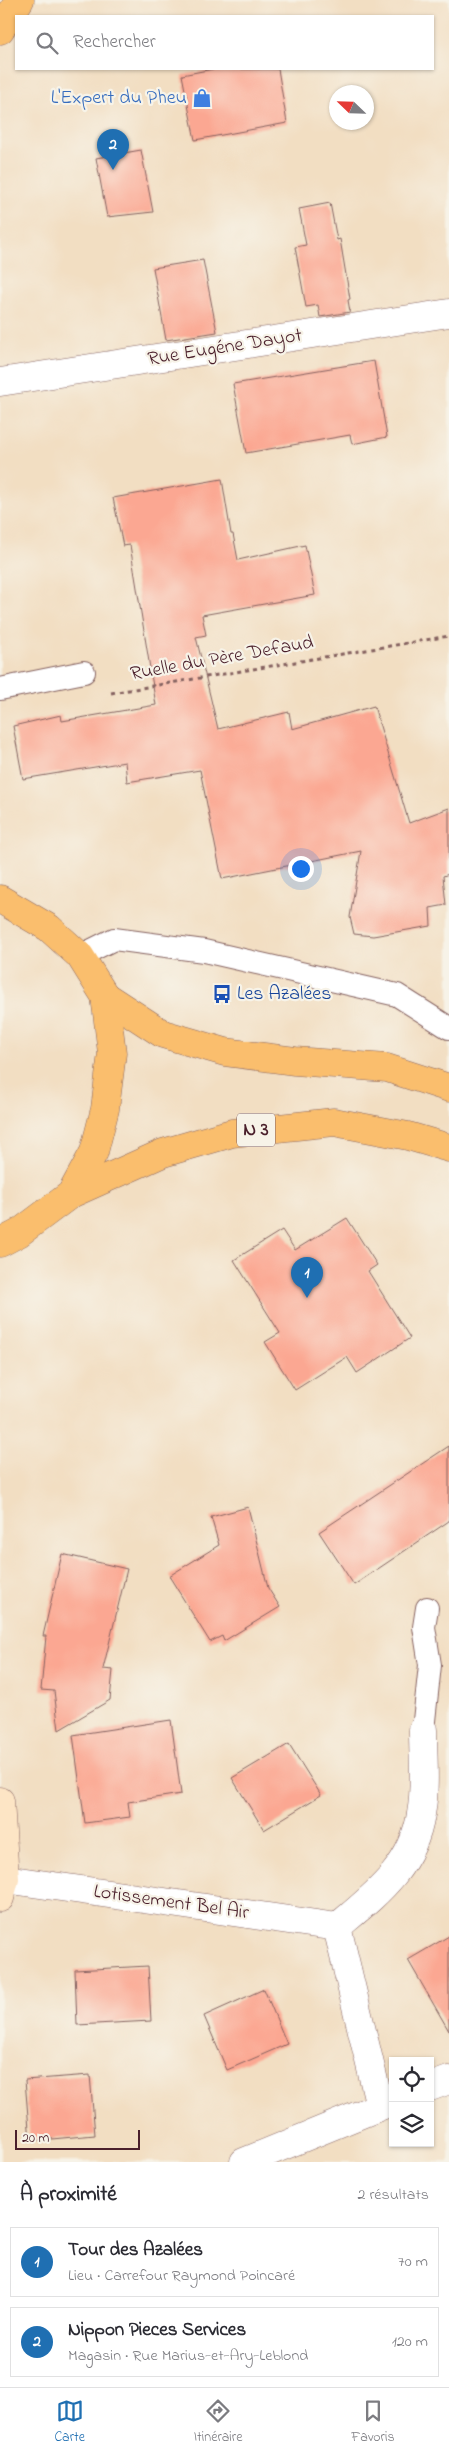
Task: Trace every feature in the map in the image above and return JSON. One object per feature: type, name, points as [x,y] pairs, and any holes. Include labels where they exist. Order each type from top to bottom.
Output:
[{"type":"main road","points":[[0,30],[20,0]]},
{"type":"main road","name":"N 3","points":[[0,899],[49,928],[80,956],[105,996],[112,1053],[105,1109],[94,1152],[71,1194]]},
{"type":"main road","name":"N 3","points":[[105,996],[164,1034],[225,1052],[295,1061],[387,1068],[449,1088]]},
{"type":"main road","name":"N 3","points":[[0,1243],[19,1233],[71,1194],[163,1153],[232,1133],[334,1122],[408,1136],[449,1148]]},
{"type":"main road","points":[[0,1801],[3,1889]]},
{"type":"street","name":"Rue Eugéne Dayot","points":[[0,382],[449,313]]},
{"type":"street","points":[[244,2162],[387,2103],[336,1927],[377,1894],[407,1858],[417,1835],[422,1812],[423,1730]]},
{"type":"street","name":"Lotissement Bel Air","points":[[3,1889],[336,1927]]},
{"type":"street","points":[[434,2086],[449,2080]]},
{"type":"lane","points":[[0,689],[84,672]]},
{"type":"lane","points":[[80,956],[114,939],[204,951],[397,995],[449,1028]]},
{"type":"lane","points":[[423,1730],[430,1665],[424,1627],[427,1608]]},
{"type":"path","name":"Ruelle du Père Defaud","points":[[104,694],[449,636]]},
{"type":"building","points":[[208,70],[278,70],[287,123],[195,140],[182,75]]},
{"type":"building","points":[[141,150],[153,212],[107,217],[96,158]]},
{"type":"building","points":[[330,203],[337,240],[340,239],[350,299],[348,300],[350,312],[320,317],[318,305],[306,307],[295,247],[306,245],[299,209]]},
{"type":"building","points":[[203,260],[217,332],[166,340],[153,268]]},
{"type":"building","points":[[374,361],[387,437],[352,444],[350,435],[246,453],[233,384]]},
{"type":"building","points":[[222,479],[231,534],[233,534],[238,560],[305,545],[315,595],[202,615],[206,635],[196,637],[218,729],[289,712],[292,729],[374,706],[409,823],[449,808],[449,874],[443,876],[446,905],[430,908],[431,926],[373,936],[354,934],[350,917],[361,851],[222,879],[200,770],[127,782],[125,762],[23,779],[13,726],[61,715],[62,721],[156,705],[130,545],[123,546],[113,498]]},
{"type":"building","points":[[347,1218],[377,1265],[368,1271],[410,1338],[357,1373],[347,1357],[295,1390],[265,1342],[280,1333],[234,1260],[282,1230],[295,1250]]},
{"type":"building","points":[[449,1446],[449,1521],[354,1585],[319,1532]]},
{"type":"building","points":[[248,1507],[268,1588],[280,1607],[224,1641],[222,1636],[210,1642],[169,1576],[219,1545],[211,1517]]},
{"type":"building","points":[[62,1554],[127,1569],[103,1669],[113,1670],[110,1700],[59,1730],[54,1691],[41,1690],[46,1636],[43,1636]]},
{"type":"building","points":[[171,1720],[181,1794],[128,1802],[130,1817],[85,1823],[73,1735]]},
{"type":"building","points":[[289,1744],[321,1795],[264,1830],[232,1778]]},
{"type":"building","points":[[449,1936],[449,2031],[408,1960]]},
{"type":"building","points":[[148,1966],[151,2021],[77,2025],[75,1970]]},
{"type":"building","points":[[264,1989],[287,2044],[227,2070],[204,2016]]},
{"type":"building","points":[[90,2075],[95,2135],[30,2141],[25,2080]]},
{"type":"place","name":"L'Expert du Pheu","points":[[202,98]]},
{"type":"place","name":"Nippon Pieces Services","points":[[113,170]]},
{"type":"place","name":"Les Azalées","points":[[222,994]]},
{"type":"place","name":"Tour des Azalées","points":[[307,1298]]}]
